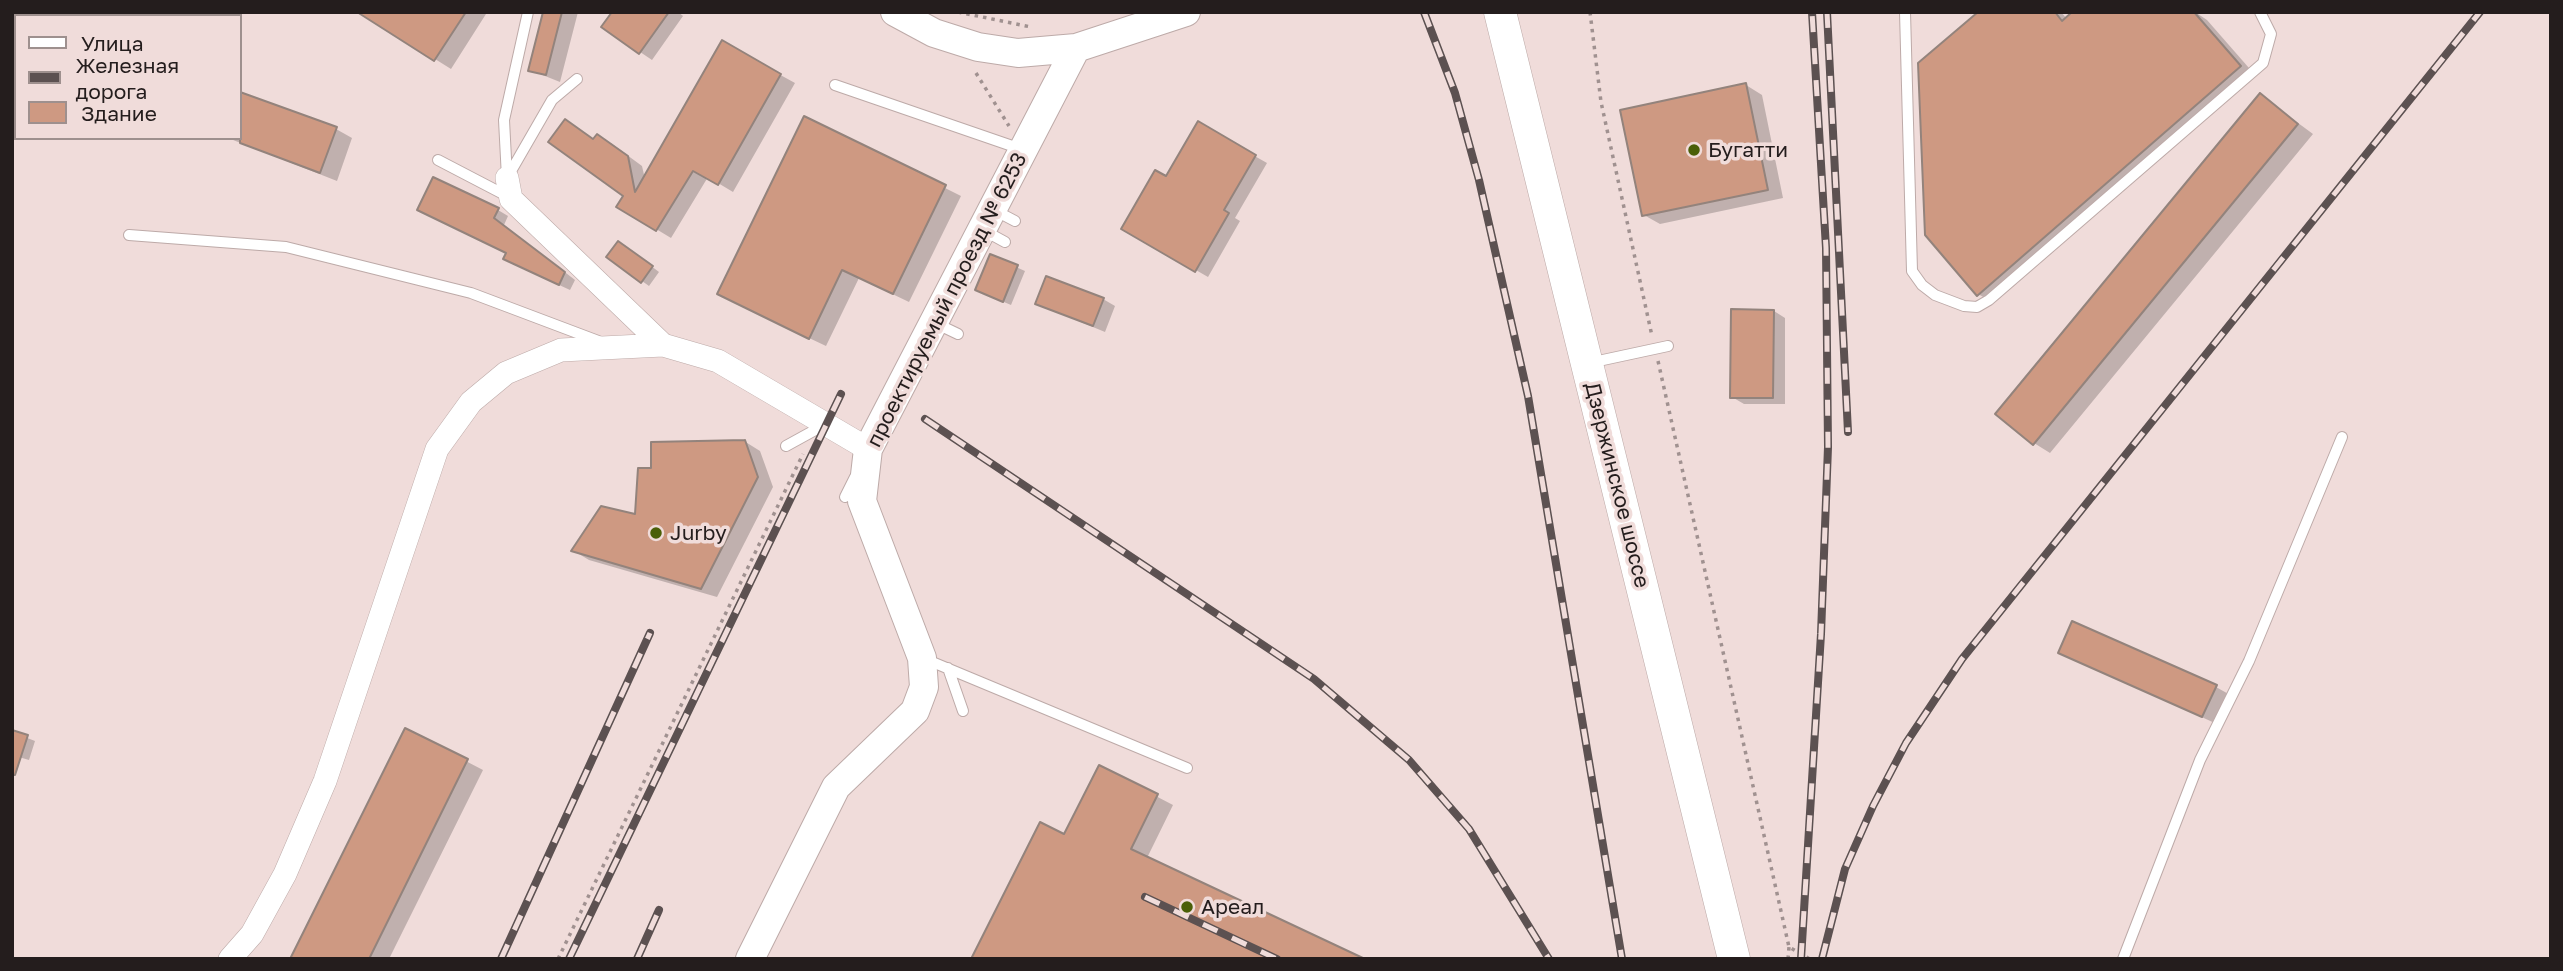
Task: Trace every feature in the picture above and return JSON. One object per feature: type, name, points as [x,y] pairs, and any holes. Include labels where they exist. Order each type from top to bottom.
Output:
[{"type":"main road","name":"Дзержинское шоссе","points":[[1500,12],[1734,959]]},
{"type":"street","points":[[895,12],[934,33],[978,47],[1018,53],[1076,48],[1186,12]]},
{"type":"street","name":"проектируемый проезд № 6253","points":[[750,959],[836,786],[915,711],[935,663],[862,500],[868,449],[946,328],[999,226],[1021,149],[1076,48]]},
{"type":"street","points":[[509,188],[663,345]]},
{"type":"street","points":[[230,959],[252,934],[285,874],[325,781],[437,449],[471,402],[506,373],[561,350],[663,345],[718,361],[820,427],[868,449]]},
{"type":"lane","points":[[509,188],[504,120],[528,12]]},
{"type":"lane","points":[[1905,12],[1912,271],[1922,285],[1935,295],[1964,306],[1978,307],[2263,63],[2271,34],[2260,12]]},
{"type":"lane","points":[[509,188],[552,100],[577,79]]},
{"type":"lane","points":[[835,85],[1021,149]]},
{"type":"lane","points":[[438,160],[509,188]]},
{"type":"lane","points":[[129,235],[286,247],[471,293],[612,346]]},
{"type":"lane","points":[[1587,364],[1668,346]]},
{"type":"lane","points":[[786,446],[820,427]]},
{"type":"lane","points":[[2123,959],[2200,760],[2249,662],[2342,437]]},
{"type":"lane","points":[[845,497],[868,449]]},
{"type":"lane","points":[[935,663],[963,711]]},
{"type":"lane","points":[[935,663],[1188,768]]},
{"type":"lane","points":[[239,959],[252,934]]},
{"type":"path","points":[[958,12],[1030,27],[1043,26]]},
{"type":"path","points":[[1590,12],[1601,102],[1789,947],[1788,959]]},
{"type":"path","points":[[976,73],[1005,116],[1021,149]]},
{"type":"path","points":[[558,959],[820,427]]},
{"type":"path","points":[[1789,947],[1810,959]]},
{"type":"building","points":[[357,12],[466,12],[434,61]]},
{"type":"building","points":[[543,12],[562,12],[546,75],[528,71]]},
{"type":"building","points":[[612,12],[669,12],[639,54],[601,27]]},
{"type":"building","points":[[1978,12],[2055,12],[2062,21],[2072,12],[2194,12],[2241,66],[1977,296],[1925,235],[1918,63]]},
{"type":"building","points":[[722,40],[781,74],[718,185],[693,171],[656,231],[616,207],[623,196],[548,142],[565,119],[593,139],[597,134],[628,156],[635,192]]},
{"type":"building","name":"Бугатти","points":[[1746,83],[1768,190],[1642,216],[1620,110]]},
{"type":"building","points":[[242,93],[337,127],[320,173],[240,143]]},
{"type":"building","points":[[2260,93],[2298,124],[2033,445],[1995,414]]},
{"type":"building","points":[[804,116],[946,185],[893,294],[842,270],[809,339],[717,294]]},
{"type":"building","points":[[1198,121],[1256,155],[1224,210],[1229,213],[1195,272],[1121,229],[1155,170],[1166,176]]},
{"type":"building","points":[[433,177],[499,208],[494,218],[565,272],[559,285],[503,259],[506,253],[417,210]]},
{"type":"building","points":[[618,241],[653,266],[641,283],[606,257]]},
{"type":"building","points":[[990,254],[1018,265],[1003,302],[975,290]]},
{"type":"building","points":[[1046,276],[1104,298],[1093,326],[1035,304]]},
{"type":"building","points":[[1731,309],[1774,310],[1773,398],[1730,398]]},
{"type":"building","name":"Jurby","points":[[745,440],[758,477],[701,589],[571,551],[601,506],[635,514],[638,468],[651,468],[651,442]]},
{"type":"building","points":[[2072,621],[2217,685],[2202,717],[2058,653]]},
{"type":"building","points":[[405,728],[468,759],[369,959],[290,959]]},
{"type":"building","points":[[12,730],[28,735],[15,775],[12,775]]},
{"type":"building","points":[[1099,765],[1158,794],[1131,849],[1365,959],[971,959],[1040,822],[1064,834]]},
{"type":"railway","points":[[1424,12],[1455,93],[1479,180],[1528,396],[1622,959]]},
{"type":"railway","points":[[1801,959],[1821,634],[1828,447],[1826,248],[1812,12]]},
{"type":"railway","points":[[1827,12],[1848,432]]},
{"type":"railway","points":[[1822,959],[1845,869],[1873,806],[1906,743],[1962,659],[2480,12]]},
{"type":"railway","points":[[569,959],[841,394]]},
{"type":"railway","points":[[925,419],[1314,679],[1409,760],[1469,829],[1549,959]]},
{"type":"railway","points":[[501,959],[650,633]]},
{"type":"railway","points":[[1145,897],[1277,959]]},
{"type":"railway","points":[[637,959],[659,910]]},
{"type":"place","name":"Бугатти","points":[[1694,150]]},
{"type":"place","name":"Jurby","points":[[656,533]]},
{"type":"place","name":"Ареал","points":[[1187,907]]}]
